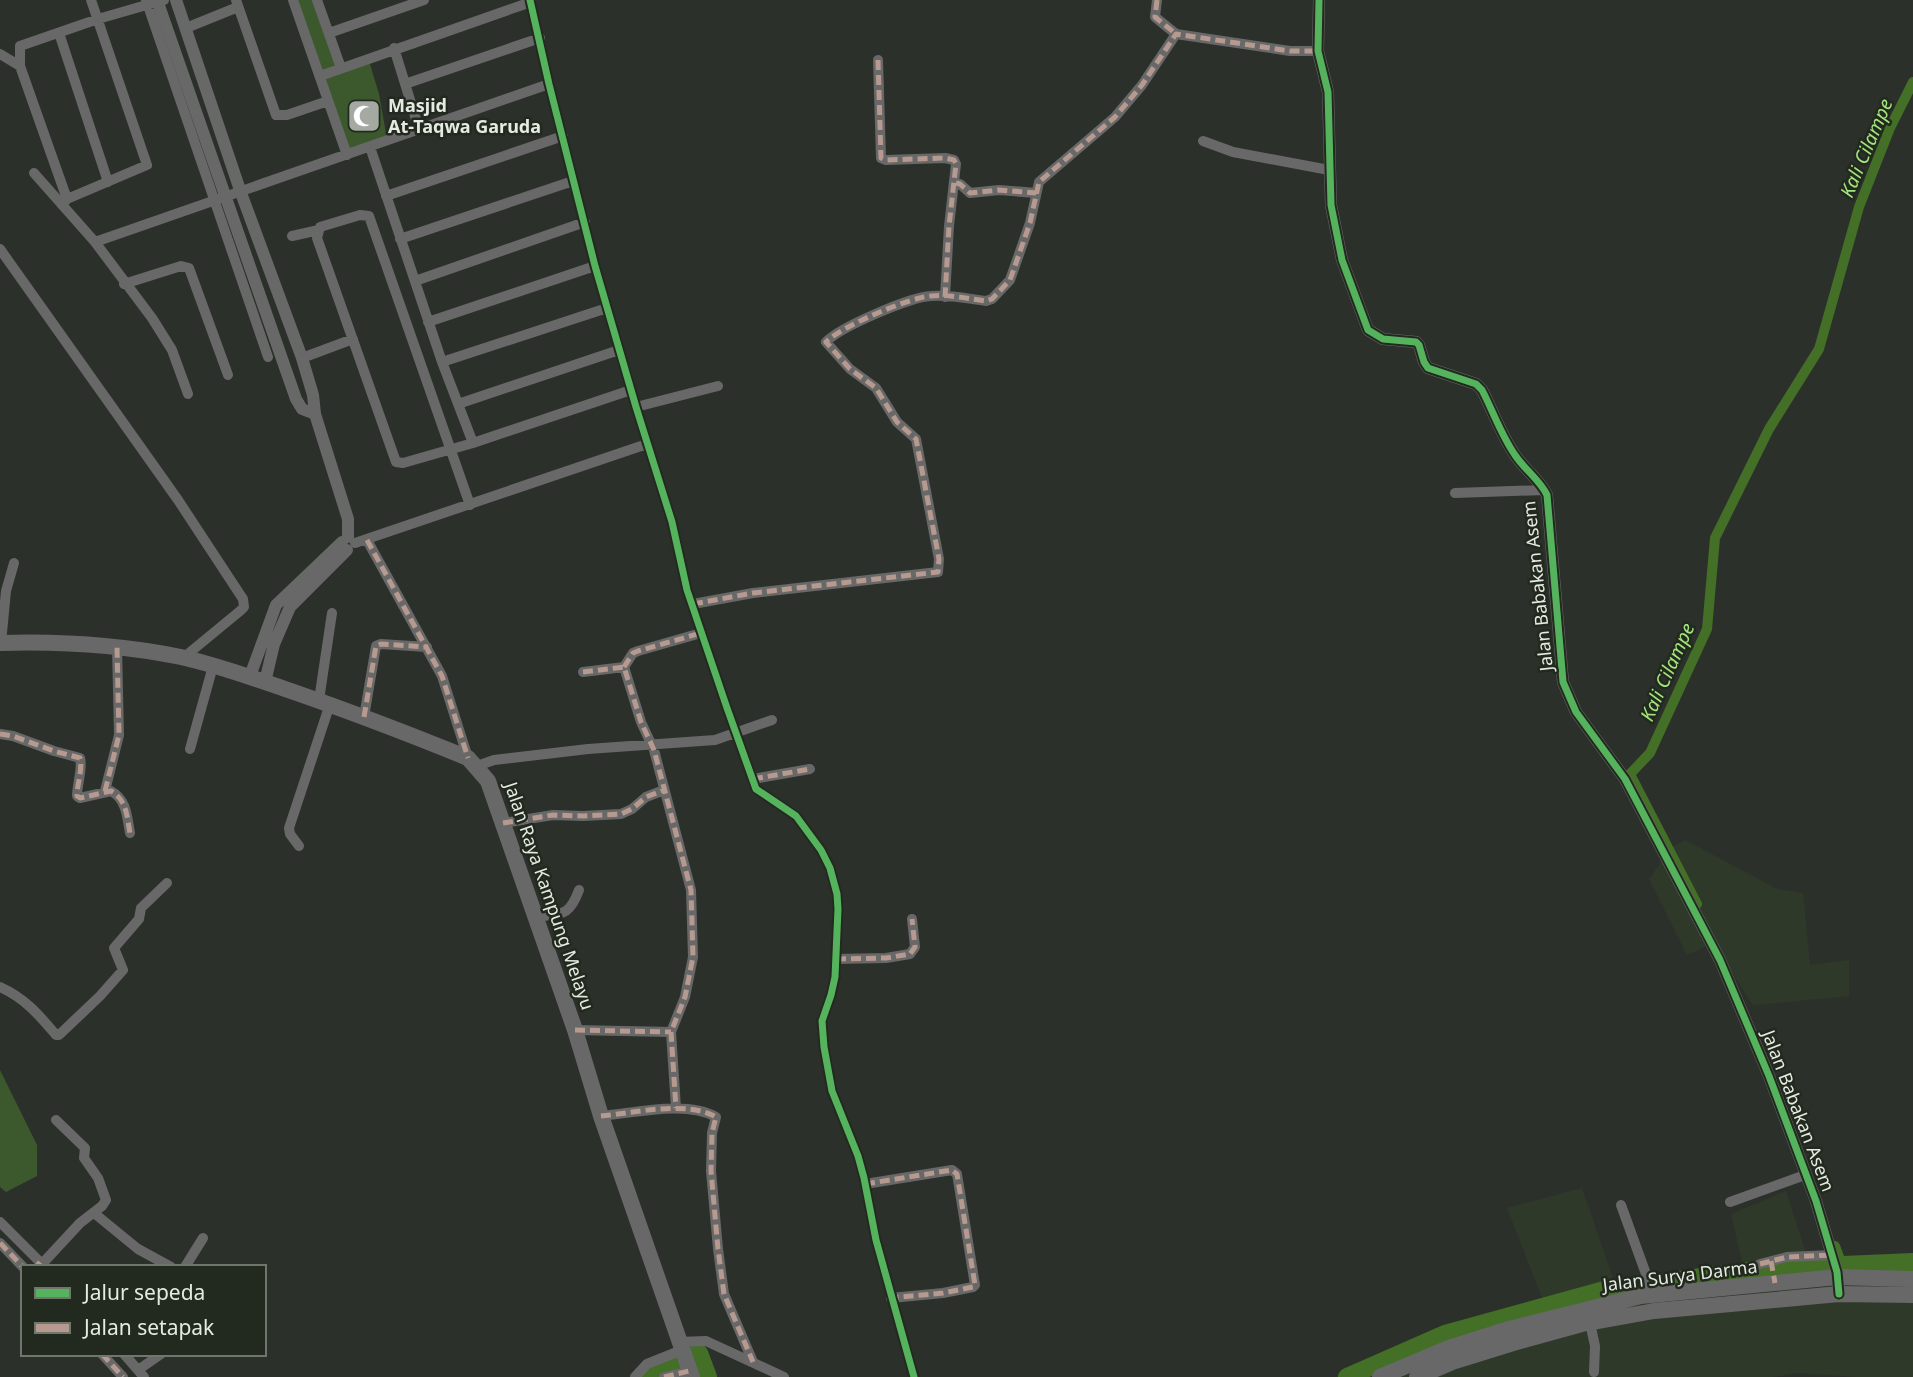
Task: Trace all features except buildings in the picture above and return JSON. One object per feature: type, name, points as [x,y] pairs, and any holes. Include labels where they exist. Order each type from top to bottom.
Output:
[{"type":"main road","points":[[1,643],[54,642],[183,658],[325,702],[473,762]]},
{"type":"main road","name":"Jalan Raya Kampung Melayu","points":[[473,762],[488,781],[503,823],[686,1360]]},
{"type":"main road","name":"Jalan Surya Darma","points":[[1380,1377],[1449,1348],[1509,1329],[1650,1293],[1774,1280],[1913,1279]]},
{"type":"main road","name":"Jalan Surya Darma","points":[[1417,1377],[1478,1354],[1590,1323],[1654,1311],[1838,1281],[1913,1295]]},
{"type":"street","points":[[64,202],[147,165],[91,0]]},
{"type":"street","points":[[176,0],[241,193],[302,358],[313,395],[315,414],[348,519],[352,542],[427,647],[442,676],[473,762],[715,740],[772,720]]},
{"type":"street","points":[[293,0],[347,155]]},
{"type":"street","points":[[317,0],[341,68]]},
{"type":"street","points":[[329,33],[424,0]]},
{"type":"street","points":[[1157,0],[1155,17],[1176,34],[1290,51],[1318,51]]},
{"type":"street","name":"Jalan Babakan Asem","points":[[1319,0],[1318,51],[1328,92],[1329,170],[1335,233],[1368,330],[1377,337],[1416,342],[1428,368],[1476,384],[1482,390],[1515,456],[1544,490],[1566,691],[1576,712],[1631,789],[1720,960],[1769,1076],[1805,1175],[1838,1281]]},
{"type":"street","points":[[0,52],[155,1],[268,357]]},
{"type":"street","points":[[320,76],[531,1],[573,181],[619,350],[672,522],[682,572],[701,633],[759,791],[796,816],[821,850],[830,868],[838,909],[831,995],[822,1021],[824,1047],[832,1091],[858,1156],[891,1298],[914,1377]]},
{"type":"street","points":[[186,28],[237,3],[276,115],[287,115],[328,101]]},
{"type":"street","points":[[59,33],[108,182]]},
{"type":"street","points":[[692,604],[753,593],[938,572],[939,559],[916,439],[897,422],[876,388],[850,369],[826,342],[836,334],[882,312],[930,296],[986,301],[992,299],[1010,280],[1030,223],[1039,183],[1115,117],[1142,85],[1176,34]]},
{"type":"street","points":[[405,84],[540,38]]},
{"type":"street","points":[[20,46],[20,66],[64,202]]},
{"type":"street","points":[[394,48],[419,129]]},
{"type":"street","points":[[0,52],[20,66]]},
{"type":"street","points":[[878,60],[881,158],[954,160],[956,164],[945,297]]},
{"type":"street","points":[[95,242],[549,85]]},
{"type":"street","points":[[386,196],[563,136]]},
{"type":"street","points":[[1203,141],[1233,152],[1329,170]]},
{"type":"street","points":[[370,147],[428,322],[473,443]]},
{"type":"street","points":[[34,173],[64,202],[165,338],[188,394]]},
{"type":"street","points":[[400,239],[573,181]]},
{"type":"street","points":[[956,183],[970,193],[999,190],[1036,192]]},
{"type":"street","points":[[220,199],[296,399],[302,409],[315,414]]},
{"type":"street","points":[[470,505],[450,449],[383,258],[370,219],[366,214],[320,227],[317,238],[397,463],[403,463],[450,449],[473,443],[631,390]]},
{"type":"street","points":[[415,281],[585,222]]},
{"type":"street","points":[[292,236],[319,230]]},
{"type":"street","points":[[0,249],[178,500],[243,599],[244,607],[183,658]]},
{"type":"street","points":[[383,258],[404,251]]},
{"type":"street","points":[[124,284],[181,265],[189,268],[228,375]]},
{"type":"street","points":[[428,322],[596,266]]},
{"type":"street","points":[[442,362],[607,307]]},
{"type":"street","points":[[302,358],[353,339]]},
{"type":"street","points":[[458,404],[619,350]]},
{"type":"street","points":[[636,407],[718,386]]},
{"type":"street","points":[[257,679],[290,607],[352,542],[647,444]]},
{"type":"street","points":[[1455,493],[1544,490]]},
{"type":"street","points":[[1,643],[6,591],[14,563]]},
{"type":"street","points":[[299,846],[289,828],[325,702],[332,612]]},
{"type":"street","points":[[583,672],[624,667],[638,651],[701,633]]},
{"type":"street","points":[[364,717],[376,646],[427,647]]},
{"type":"street","points":[[105,791],[118,735],[117,648]]},
{"type":"street","points":[[190,749],[213,666]]},
{"type":"street","points":[[624,667],[641,722],[651,744],[691,890],[694,943],[685,997],[671,1032],[676,1108]]},
{"type":"street","points":[[0,734],[80,758],[82,762],[77,782],[78,797],[111,791],[122,799],[130,834]]},
{"type":"street","points":[[753,779],[810,769]]},
{"type":"street","points":[[503,823],[553,815],[621,814],[646,797],[664,790]]},
{"type":"street","points":[[0,987],[27,1003],[40,1014],[56,1035],[59,1035],[123,970],[114,948],[139,919],[141,908],[167,883]]},
{"type":"street","points":[[536,917],[567,912],[574,904],[579,890]]},
{"type":"street","points":[[836,959],[886,958],[910,954],[915,947],[912,919]]},
{"type":"street","points":[[575,1030],[671,1032]]},
{"type":"street","points":[[601,1116],[676,1108],[697,1110],[716,1117],[712,1133],[711,1171],[724,1294],[753,1362]]},
{"type":"street","points":[[0,1222],[40,1265],[106,1200],[100,1182],[84,1158],[85,1147],[56,1120]]},
{"type":"street","points":[[865,1184],[937,1171],[954,1170],[957,1174],[975,1285],[943,1293],[891,1298]]},
{"type":"street","points":[[1730,1202],[1805,1175]]},
{"type":"street","points":[[1621,1205],[1646,1274],[1650,1293]]},
{"type":"street","points":[[94,1213],[138,1249],[167,1265]]},
{"type":"street","points":[[186,1265],[203,1238]]},
{"type":"street","points":[[0,1242],[21,1265]]},
{"type":"street","points":[[1760,1264],[1787,1257],[1832,1256]]},
{"type":"street","points":[[1772,1263],[1774,1280]]},
{"type":"street","points":[[1590,1323],[1595,1346],[1594,1372]]},
{"type":"street","points":[[664,1377],[706,1341],[783,1377]]},
{"type":"street","points":[[104,1356],[124,1377]]},
{"type":"street","points":[[126,1356],[141,1373],[159,1356]]},
{"type":"street","points":[[635,1377],[647,1364],[686,1360]]},
{"type":"shaded area","points":[[1685,840],[1777,889],[1803,893],[1810,965],[1849,960],[1849,996],[1753,1005],[1713,943],[1687,955],[1649,879],[1672,847]]},
{"type":"shaded area","points":[[1582,1188],[1615,1284],[1743,1266],[1731,1214],[1786,1191],[1808,1259],[1913,1257],[1913,1377],[1797,1373],[1773,1377],[1335,1377],[1451,1329],[1543,1300],[1507,1208]]},
{"type":"green space","points":[[293,0],[316,0],[340,68],[319,74]]},
{"type":"green space","points":[[369,61],[379,94],[387,139],[349,151],[322,76]]},
{"type":"green space","points":[[0,1070],[37,1145],[37,1176],[6,1192],[0,1187]]},
{"type":"waterway","name":"Kali Cilampe","points":[[1697,904],[1630,774],[1650,753],[1707,629],[1715,538],[1769,429],[1819,349],[1859,207],[1890,128],[1913,82]]},
{"type":"waterway","name":"Kali Cilampe","points":[[1835,1246],[1842,1265]]},
{"type":"waterway","points":[[1347,1377],[1445,1334],[1608,1289],[1771,1268],[1913,1262]]},
{"type":"waterway","points":[[647,1377],[660,1365],[699,1353],[708,1377]]},
{"type":"marked path","points":[[1157,0],[1155,17],[1176,34]]},
{"type":"marked path","points":[[693,604],[753,593],[938,572],[939,559],[916,439],[897,422],[876,388],[850,369],[826,342],[860,321],[921,298],[945,296],[986,301],[992,299],[1010,280],[1030,223],[1039,182],[1115,117],[1142,85],[1176,34],[1290,51],[1318,51]]},
{"type":"marked path","points":[[878,60],[881,158],[945,158],[954,160],[956,164],[945,297]]},
{"type":"marked path","points":[[956,183],[970,193],[999,190],[1036,193]]},
{"type":"marked path","points":[[367,540],[442,676],[468,758]]},
{"type":"marked path","points":[[624,667],[633,653],[701,633]]},
{"type":"marked path","points":[[364,717],[376,646],[427,647]]},
{"type":"marked path","points":[[105,791],[119,735],[117,647]]},
{"type":"marked path","points":[[583,672],[624,667],[641,722],[654,750],[691,890],[693,957],[685,997],[671,1032],[676,1108]]},
{"type":"marked path","points":[[0,734],[80,758],[77,796],[80,798],[111,791],[123,804],[130,833]]},
{"type":"marked path","points":[[753,779],[810,769]]},
{"type":"marked path","points":[[503,823],[553,815],[621,814],[646,797],[664,790]]},
{"type":"marked path","points":[[836,959],[886,958],[910,954],[915,947],[912,919]]},
{"type":"marked path","points":[[575,1030],[671,1032]]},
{"type":"marked path","points":[[601,1116],[676,1108],[704,1112],[716,1117],[712,1133],[711,1171],[724,1294],[753,1362]]},
{"type":"marked path","points":[[865,1184],[952,1170],[957,1174],[975,1285],[943,1293],[891,1298]]},
{"type":"marked path","points":[[0,1243],[21,1265]]},
{"type":"marked path","points":[[1760,1264],[1787,1257],[1832,1255]]},
{"type":"marked path","points":[[1771,1261],[1775,1283]]},
{"type":"marked path","points":[[104,1356],[123,1377]]},
{"type":"marked path","points":[[664,1377],[689,1371]]},
{"type":"cycle path","points":[[530,0],[595,266],[672,522],[687,590],[727,708],[756,789],[796,816],[821,850],[830,868],[838,909],[835,977],[822,1021],[824,1047],[832,1091],[858,1156],[876,1240],[914,1377]]},
{"type":"cycle path","points":[[1319,0],[1318,51],[1328,92],[1331,205],[1342,260],[1368,330],[1383,339],[1416,342],[1428,368],[1476,384],[1482,390],[1510,447],[1547,495],[1563,682],[1576,712],[1625,779],[1720,960],[1769,1076],[1816,1201],[1837,1272],[1839,1294]]},
{"type":"place","name":"Masjid At-Taqwa Garuda","points":[[364,116]]}]
